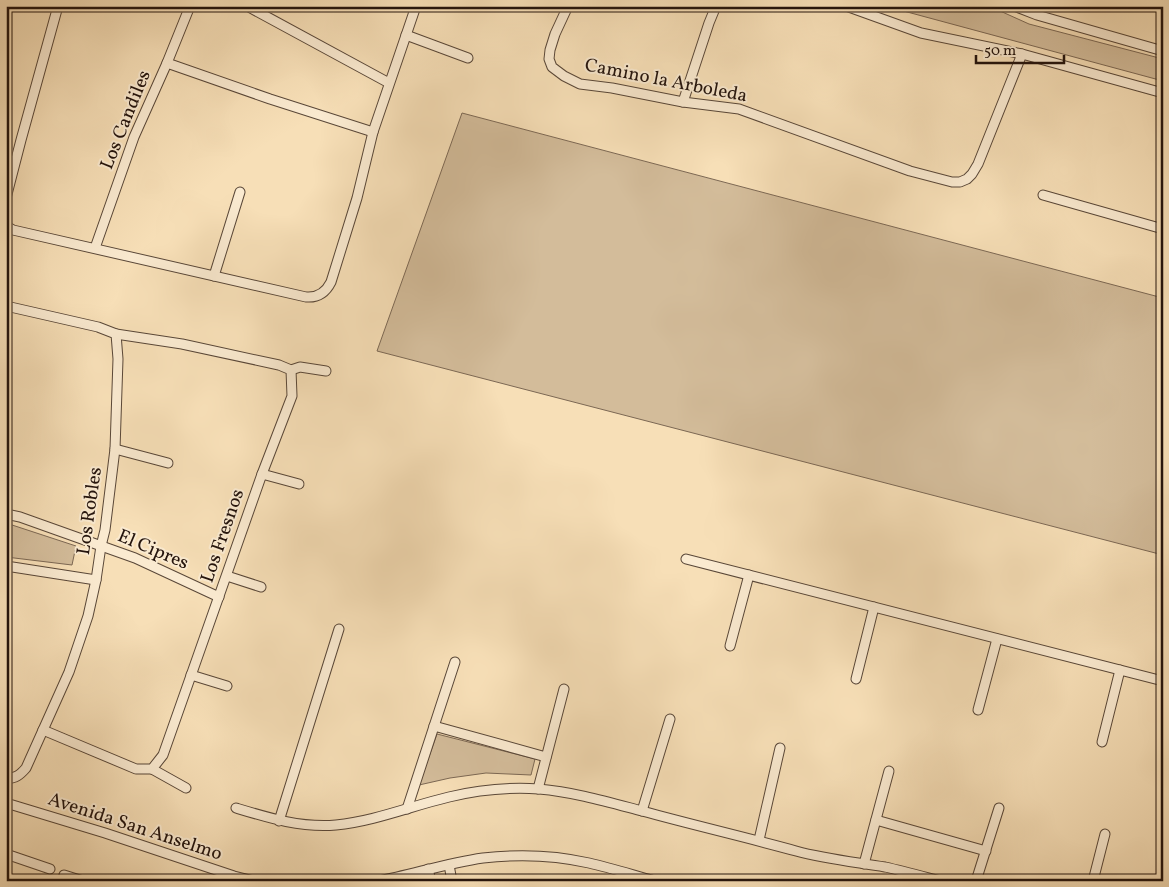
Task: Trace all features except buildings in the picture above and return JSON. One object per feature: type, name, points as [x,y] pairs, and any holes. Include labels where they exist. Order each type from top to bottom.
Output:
[{"type":"street","points":[[6,198],[58,6]]},
{"type":"street","name":"Los Candiles","points":[[95,248],[134,137],[190,6]]},
{"type":"street","points":[[247,6],[389,83]]},
{"type":"street","points":[[6,226],[13,230],[306,297],[316,296],[325,291],[331,282],[357,198],[373,132],[416,6]]},
{"type":"street","name":"Camino la Arboleda","points":[[568,6],[555,34],[549,59],[552,68],[580,84],[612,88],[683,102],[739,109],[910,170],[952,182],[960,182],[967,179],[978,164],[1022,54]]},
{"type":"street","points":[[683,102],[716,6]]},
{"type":"street","points":[[846,6],[921,33],[1022,54],[1163,93]]},
{"type":"street","points":[[1014,6],[1038,10],[1163,50]]},
{"type":"street","points":[[406,35],[468,58]]},
{"type":"street","points":[[167,63],[373,132]]},
{"type":"street","points":[[214,276],[240,192]]},
{"type":"street","points":[[1043,195],[1163,229]]},
{"type":"street","points":[[6,306],[98,327],[116,334],[182,344],[279,365],[292,370],[300,367],[326,372]]},
{"type":"street","name":"Los Robles","points":[[6,779],[20,775],[26,768],[69,672],[88,616],[105,530],[115,449],[118,358],[116,334]]},
{"type":"street","name":"Los Fresnos","points":[[152,769],[163,756],[262,474],[292,396],[292,370]]},
{"type":"street","points":[[115,449],[168,463]]},
{"type":"street","points":[[262,474],[300,484]]},
{"type":"street","name":"El Cipres","points":[[6,514],[20,517],[135,558],[219,596]]},
{"type":"street","points":[[686,559],[1163,681]]},
{"type":"street","points":[[6,566],[96,580]]},
{"type":"street","points":[[730,646],[749,575]]},
{"type":"street","points":[[227,576],[261,587]]},
{"type":"street","points":[[856,679],[874,607]]},
{"type":"street","points":[[279,821],[339,629]]},
{"type":"street","points":[[978,710],[997,639]]},
{"type":"street","points":[[408,809],[455,662]]},
{"type":"street","points":[[1102,742],[1120,670]]},
{"type":"street","points":[[191,675],[227,686]]},
{"type":"street","points":[[538,789],[564,689]]},
{"type":"street","points":[[642,811],[670,719]]},
{"type":"street","points":[[434,726],[546,757]]},
{"type":"street","points":[[43,730],[136,768],[152,769],[186,788]]},
{"type":"street","points":[[758,840],[780,748]]},
{"type":"street","points":[[864,864],[889,771]]},
{"type":"street","points":[[236,808],[279,821],[312,825],[334,825],[364,821],[449,797],[487,790],[538,789],[606,801],[797,851],[831,859],[886,867],[903,876],[940,881]]},
{"type":"street","name":"Avenida San Anselmo","points":[[6,803],[254,881]]},
{"type":"street","points":[[976,881],[999,808]]},
{"type":"street","points":[[876,820],[986,851]]},
{"type":"street","points":[[1093,881],[1105,834]]},
{"type":"street","points":[[6,854],[50,868]]},
{"type":"street","points":[[379,881],[428,869],[503,856],[546,857],[589,863],[655,881]]},
{"type":"street","points":[[449,865],[452,881]]},
{"type":"street","points":[[428,869],[431,881]]},
{"type":"street","points":[[64,875],[83,881]]},
{"type":"shaded area","points":[[885,6],[989,6],[1029,24],[1163,59],[1163,81]]},
{"type":"shaded area","points":[[462,113],[1163,298],[1163,555],[377,351]]},
{"type":"shaded area","points":[[6,523],[76,546],[72,565],[6,557]]},
{"type":"shaded area","points":[[437,734],[535,759],[531,775],[486,773],[419,785]]}]
